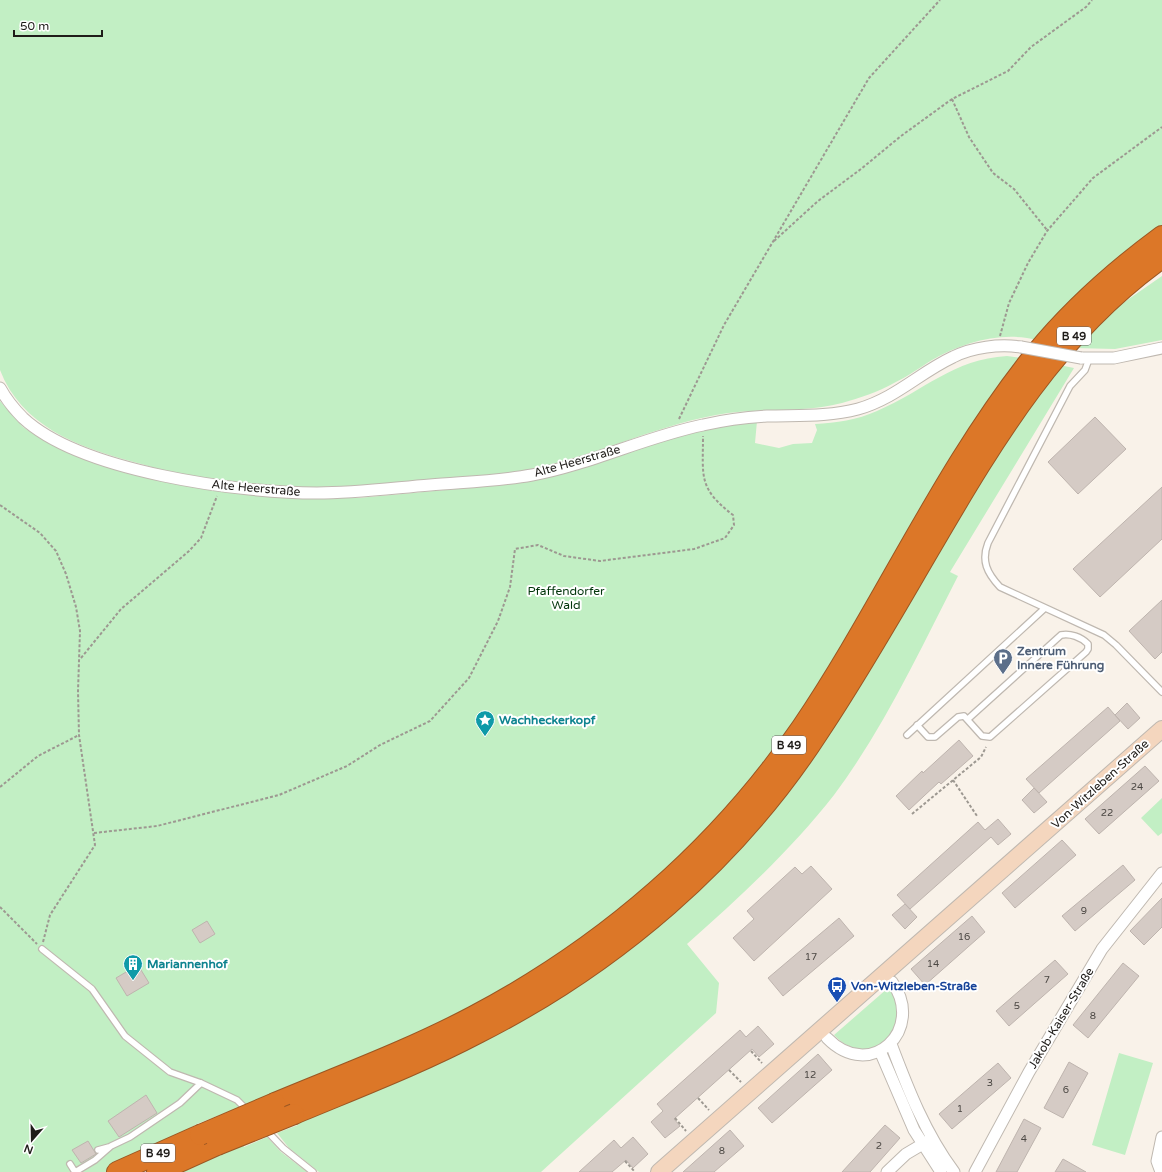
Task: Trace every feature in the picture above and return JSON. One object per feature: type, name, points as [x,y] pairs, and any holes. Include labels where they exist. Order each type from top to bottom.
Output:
[{"type":"highway","name":"B 49","points":[[157,1172],[208,1140],[275,1103],[416,1044],[472,1017],[510,996],[594,942],[647,900],[683,867],[745,802],[777,762],[802,726],[846,658],[959,464],[989,419],[1036,354],[1089,297],[1124,265],[1162,236]]},
{"type":"highway","name":"B 49","points":[[117,1172],[208,1140],[294,1114],[424,1060],[520,1010],[561,986],[604,956],[658,914],[696,880],[759,812],[791,773],[861,666],[974,472],[1021,401],[1081,329],[1121,290],[1162,258]]},
{"type":"street","name":"Alte Heerstraße","points":[[0,388],[6,398],[24,418],[44,432],[76,449],[99,458],[153,473],[220,486],[316,493],[362,491],[504,479],[532,475],[578,463],[704,424],[752,417],[832,414],[857,409],[883,400],[955,356],[974,350],[997,346],[1021,347],[1085,359],[1114,358],[1162,348]]},
{"type":"street","name":"Von-Witzleben-Straße","points":[[659,1172],[1162,729]]},
{"type":"street","name":"Jakob-Kaiser-Straße","points":[[975,1172],[1041,1052],[1102,949],[1162,873]]},
{"type":"street","points":[[827,1038],[836,1046],[850,1053],[866,1055],[880,1052],[891,1044],[899,1030],[903,1009],[900,996],[892,982]]},
{"type":"street","points":[[891,1044],[918,1114],[932,1139],[954,1172]]},
{"type":"street","points":[[880,1052],[901,1103],[922,1144],[941,1172]]},
{"type":"street","points":[[1161,1172],[1157,1161],[1162,1137]]},
{"type":"street","points":[[888,1172],[906,1154],[932,1139]]},
{"type":"lane","points":[[1085,359],[1085,370],[1070,386],[985,551],[984,559],[987,569],[1000,587],[1098,632],[1112,641],[1162,692]]},
{"type":"lane","points":[[907,735],[1045,608]]},
{"type":"lane","points":[[917,725],[928,737],[933,738],[938,736],[958,717],[964,716],[982,736],[987,738],[993,736],[1086,652],[1088,649],[1088,644],[1079,638],[1067,634],[1060,635],[968,719]]},
{"type":"lane","points":[[42,949],[92,989],[125,1036],[170,1072],[201,1083],[237,1100],[283,1148],[313,1172]]},
{"type":"lane","points":[[98,1150],[130,1137],[180,1103],[201,1083]]},
{"type":"lane","points":[[70,1164],[75,1172],[96,1160],[111,1146]]},
{"type":"path","points":[[675,432],[684,407],[724,325],[869,78],[940,0]]},
{"type":"path","points":[[772,243],[818,200],[952,99],[1008,71],[1031,47],[1086,7],[1092,0]]},
{"type":"path","points":[[952,99],[969,137],[993,173],[1014,189],[1047,231]]},
{"type":"path","points":[[997,346],[1009,303],[1028,263],[1047,231],[1093,178],[1162,127]]},
{"type":"path","points":[[94,833],[157,826],[279,795],[347,766],[380,745],[430,721],[469,678],[498,621],[510,587],[515,549],[538,545],[564,556],[600,561],[694,549],[725,538],[734,525],[734,515],[716,501],[704,483],[704,424]]},
{"type":"path","points":[[80,659],[121,609],[189,551],[201,538],[220,486]]},
{"type":"path","points":[[0,505],[40,533],[56,551],[66,574],[76,607],[80,631],[78,691],[79,735],[95,845],[50,915],[42,949]]},
{"type":"path","points":[[0,787],[38,756],[79,735]]},
{"type":"path","points":[[912,814],[981,757],[986,747]]},
{"type":"path","points":[[953,780],[977,816]]},
{"type":"path","points":[[0,907],[42,949]]},
{"type":"path","points":[[751,1051],[765,1066]]},
{"type":"path","points":[[729,1070],[744,1085]]},
{"type":"path","points":[[698,1098],[712,1113]]},
{"type":"path","points":[[675,1118],[688,1133]]},
{"type":"path","points":[[625,1161],[635,1172]]},
{"type":"green space","points":[[0,0],[1162,0],[1162,226],[1129,251],[1038,340],[1010,337],[970,343],[932,360],[904,378],[882,389],[842,403],[795,410],[748,411],[704,417],[656,431],[556,465],[502,474],[400,483],[324,487],[248,485],[199,479],[110,455],[71,441],[36,419],[22,405],[9,389],[0,370]]},
{"type":"green space","points":[[1162,276],[1162,340],[1115,349],[1074,348],[1110,312]]},
{"type":"green space","name":"Pfaffendorfer Wald","points":[[1007,356],[1023,358],[843,652],[749,787],[620,918],[466,1017],[197,1124],[111,1172],[0,1172],[0,401],[23,427],[41,439],[99,465],[202,489],[286,498],[358,498],[499,485],[709,428],[757,421],[755,443],[779,448],[793,444],[812,443],[817,430],[815,424],[831,423],[862,417],[894,403],[955,369],[988,358]]},
{"type":"green space","points":[[1059,365],[1074,368],[950,572],[958,576],[915,660],[869,743],[834,795],[800,835],[745,891],[687,944],[719,983],[716,1013],[541,1172],[319,1172],[289,1148],[277,1133],[298,1125],[298,1121],[642,936]]},
{"type":"green space","points":[[1162,798],[1162,833],[1158,836],[1141,818]]},
{"type":"green space","points":[[888,988],[896,1000],[898,1014],[895,1027],[887,1038],[876,1046],[863,1049],[849,1046],[834,1035]]},
{"type":"green space","points":[[1119,1053],[1153,1063],[1125,1155],[1092,1145]]},
{"type":"green space","points":[[267,1137],[281,1152],[307,1172],[172,1172],[242,1142],[244,1147]]},
{"type":"building","points":[[1095,417],[1126,449],[1078,494],[1048,462]]},
{"type":"building","points":[[1162,487],[1162,539],[1100,597],[1073,569]]},
{"type":"building","points":[[1162,600],[1162,652],[1155,659],[1129,631]]},
{"type":"building","points":[[1127,703],[1140,718],[1128,729],[1115,715]]},
{"type":"building","points":[[1108,707],[1120,721],[1039,793],[1026,779]]},
{"type":"building","points":[[959,740],[973,756],[941,784],[939,782],[909,810],[896,796],[922,771],[923,773]]},
{"type":"building","points":[[1145,766],[1159,781],[1099,834],[1085,819]]},
{"type":"building","points":[[1034,788],[1047,802],[1034,813],[1022,800]]},
{"type":"building","points":[[998,819],[1011,834],[998,845],[991,837],[910,909],[897,895],[978,822],[985,830]]},
{"type":"building","points":[[1062,840],[1076,855],[1015,908],[1002,893]]},
{"type":"building","points":[[1123,865],[1135,880],[1075,931],[1062,916]]},
{"type":"building","points":[[811,866],[832,889],[754,961],[733,938],[754,919],[747,911],[795,867],[802,874]]},
{"type":"building","points":[[1162,898],[1162,927],[1144,945],[1130,931]]},
{"type":"building","points":[[905,904],[917,917],[905,929],[892,915]]},
{"type":"building","points":[[972,916],[985,932],[925,985],[911,969]]},
{"type":"building","points":[[839,918],[854,936],[783,996],[768,978]]},
{"type":"building","points":[[207,921],[215,934],[200,943],[192,930]]},
{"type":"building","points":[[1055,960],[1068,974],[1009,1026],[996,1011]]},
{"type":"building","points":[[1123,963],[1139,976],[1088,1038],[1073,1025]]},
{"type":"building","name":"Mariannenhof","points":[[138,965],[149,983],[127,996],[116,978]]},
{"type":"building","points":[[758,1026],[774,1044],[759,1057],[752,1049],[674,1119],[680,1126],[665,1138],[651,1122],[663,1111],[657,1104],[740,1030],[746,1037]]},
{"type":"building","points":[[818,1054],[832,1070],[772,1123],[758,1108]]},
{"type":"building","points":[[1069,1062],[1088,1073],[1063,1118],[1044,1108]]},
{"type":"building","points":[[998,1063],[1011,1078],[952,1129],[939,1114]]},
{"type":"building","points":[[146,1095],[157,1113],[119,1137],[108,1121]]},
{"type":"building","points":[[1024,1119],[1041,1128],[1017,1172],[996,1172]]},
{"type":"building","points":[[885,1125],[900,1138],[870,1172],[842,1172]]},
{"type":"building","points":[[730,1130],[744,1146],[714,1172],[683,1172]]},
{"type":"building","points":[[633,1137],[648,1154],[633,1168],[626,1160],[612,1172],[579,1172],[614,1140],[621,1148]]},
{"type":"building","points":[[88,1141],[96,1154],[81,1163],[72,1150]]},
{"type":"building","points":[[1063,1159],[1086,1172],[1055,1172]]},
{"type":"place","name":"Zentrum Innere Führung","points":[[1003,675]]},
{"type":"place","name":"Wachheckerkopf","points":[[485,737]]},
{"type":"place","name":"Mariannenhof","points":[[133,981]]},
{"type":"place","name":"Von-Witzleben-Straße","points":[[837,1003]]}]
